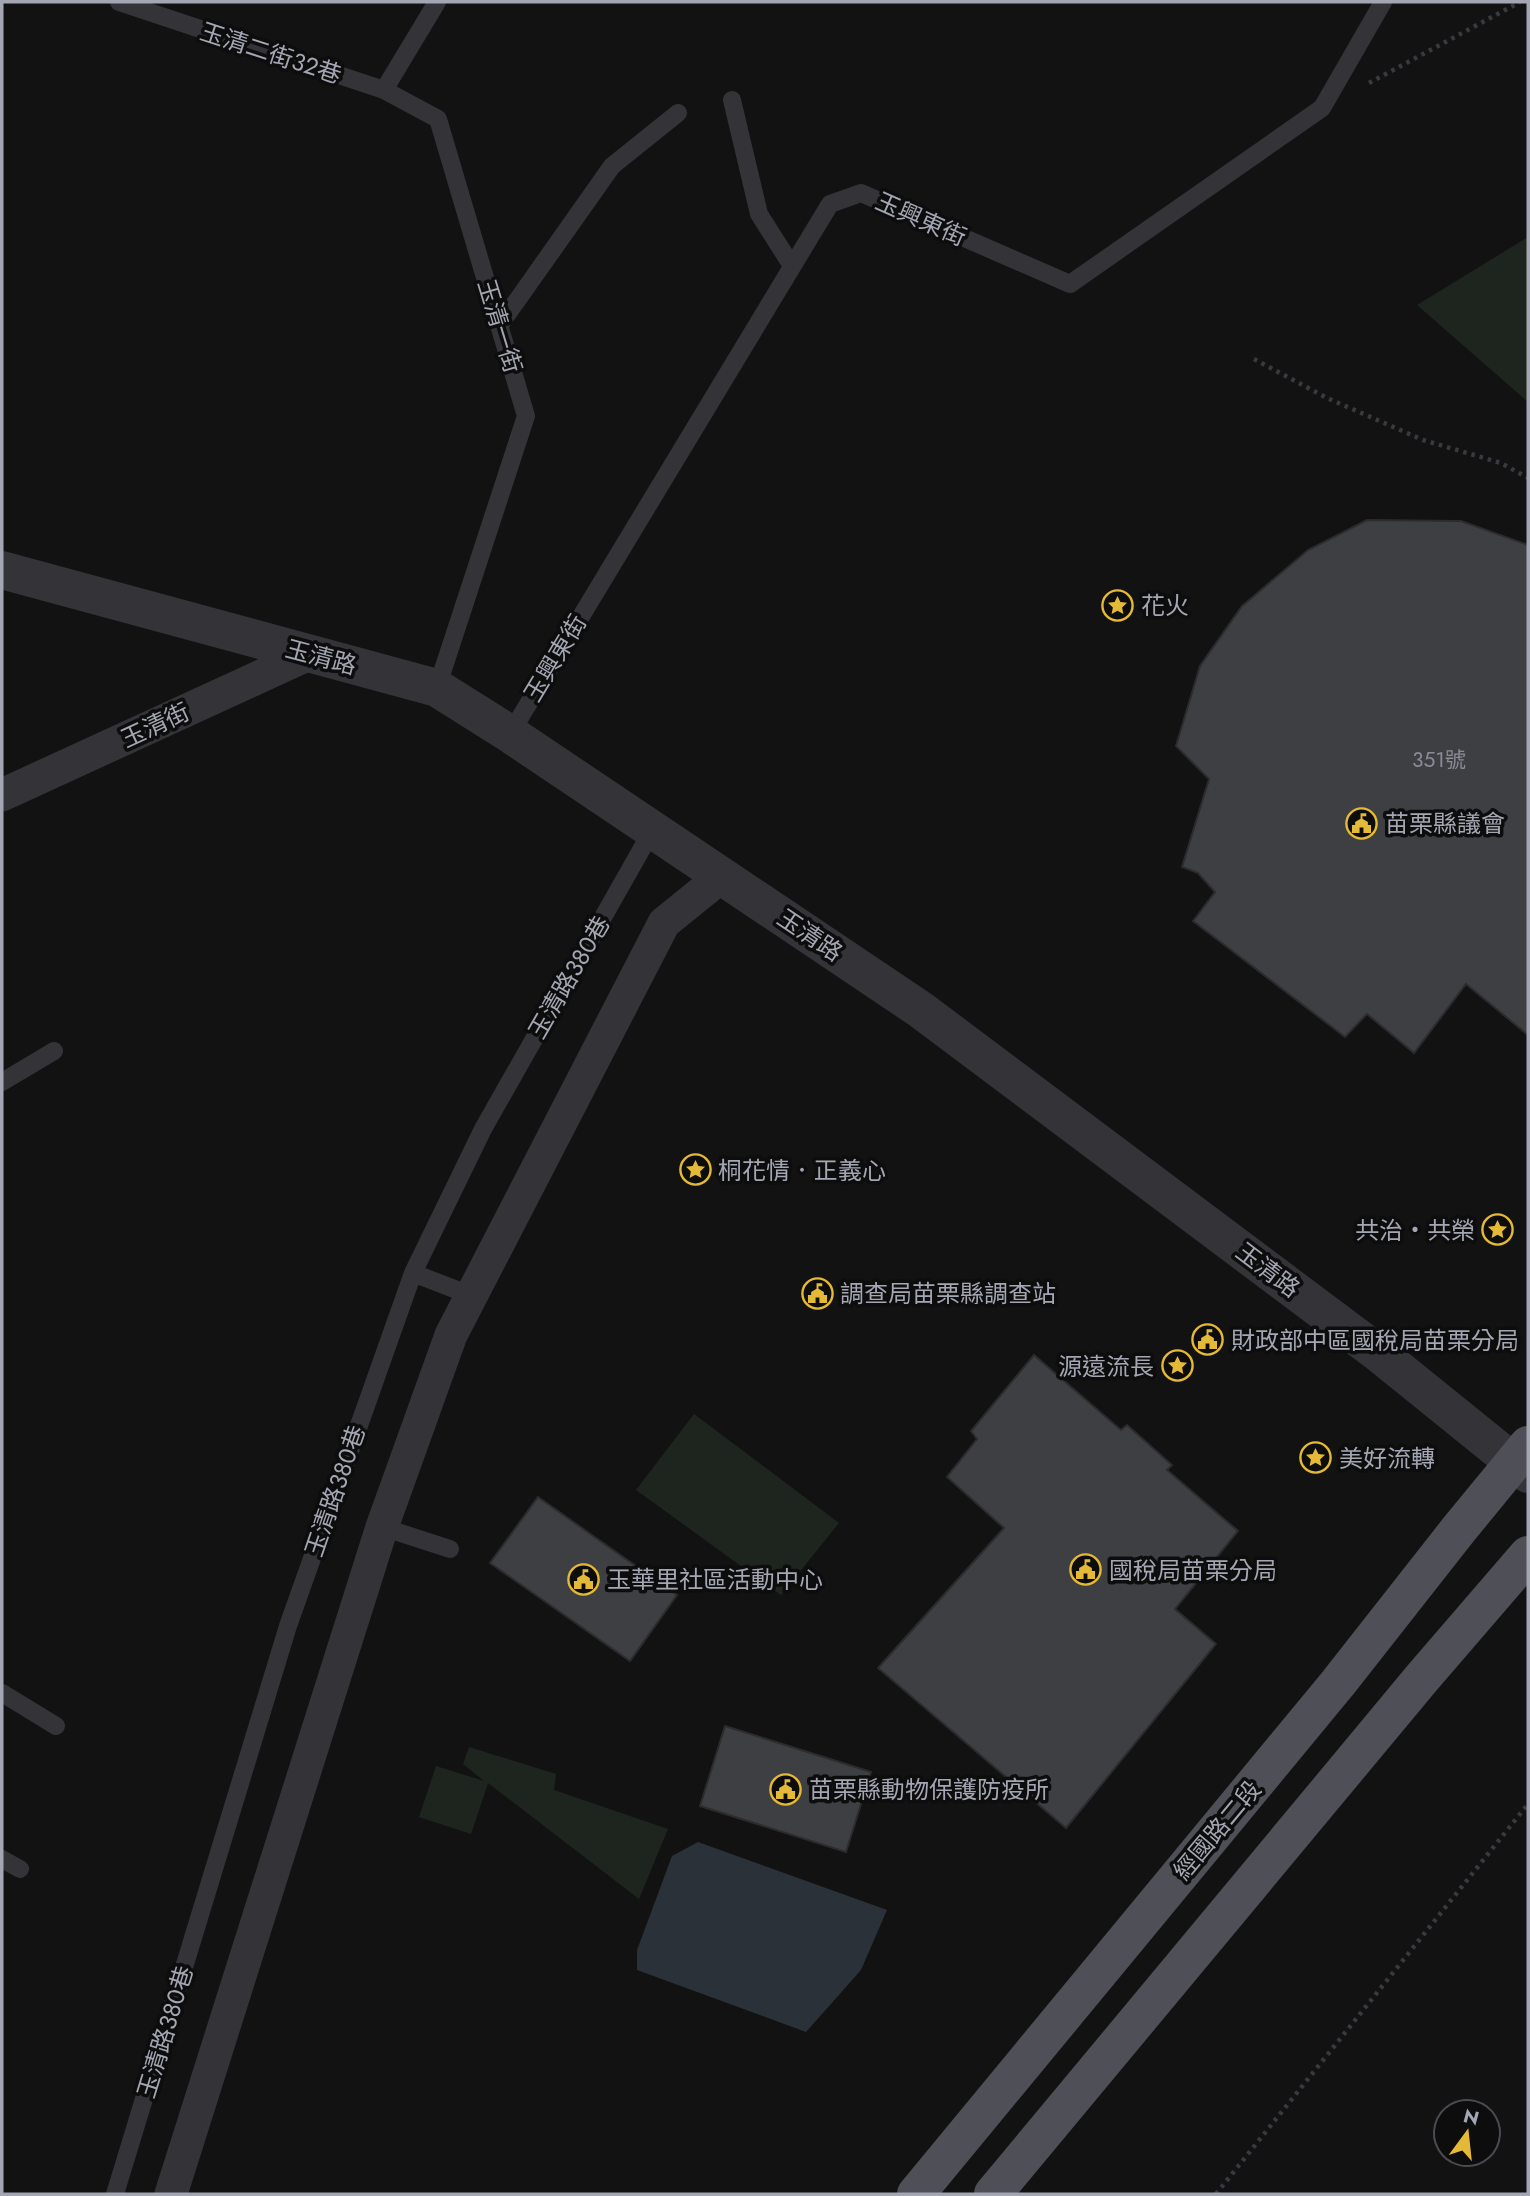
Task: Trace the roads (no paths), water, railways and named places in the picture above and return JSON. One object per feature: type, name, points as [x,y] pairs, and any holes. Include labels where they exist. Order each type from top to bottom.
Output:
[{"type":"main road","name":"經國路二段","points":[[916,2194],[1338,1683],[1459,1529],[1524,1461]]},
{"type":"main road","points":[[993,2194],[1422,1678],[1528,1555]]},
{"type":"street","name":"玉清路","points":[[2,570],[437,688],[653,829],[921,1010],[1524,1461]]},
{"type":"street","name":"玉清街","points":[[2,795],[309,654]]},
{"type":"street","points":[[171,2194],[382,1527],[451,1335],[664,923],[722,876]]},
{"type":"lane","name":"玉清二街32巷","points":[[119,2],[384,90]]},
{"type":"lane","points":[[384,90],[437,2]]},
{"type":"lane","name":"玉興東街","points":[[510,734],[830,204],[861,192],[1070,284],[1322,108],[1383,2]]},
{"type":"lane","name":"玉清一街","points":[[384,90],[438,119],[526,416],[437,688]]},
{"type":"lane","points":[[732,100],[759,214],[792,266]]},
{"type":"lane","points":[[499,326],[612,166],[678,113]]},
{"type":"lane","name":"玉清路380巷","points":[[115,2194],[288,1626],[413,1273],[482,1129],[653,829]]},
{"type":"lane","points":[[2,1083],[54,1051]]},
{"type":"lane","points":[[413,1273],[470,1295]]},
{"type":"lane","points":[[382,1527],[450,1549]]},
{"type":"lane","points":[[2,1693],[56,1726]]},
{"type":"lane","points":[[2,1859],[20,1869]]},
{"type":"place","name":"花火","points":[[1118,605]]},
{"type":"place","name":"苗栗縣議會","points":[[1362,823]]},
{"type":"place","name":"桐花情．正義心","points":[[695,1170]]},
{"type":"place","name":"共治‧共榮","points":[[1498,1230]]},
{"type":"place","name":"調查局苗栗縣調查站","points":[[817,1293]]},
{"type":"place","name":"財政部中區國稅局苗栗分局","points":[[1208,1340]]},
{"type":"place","name":"源遠流長","points":[[1177,1366]]},
{"type":"place","name":"美好流轉","points":[[1316,1458]]},
{"type":"place","name":"國稅局苗栗分局","points":[[1086,1570]]},
{"type":"place","name":"玉華里社區活動中心","points":[[584,1579]]},
{"type":"place","name":"苗栗縣動物保護防疫所","points":[[786,1789]]}]
